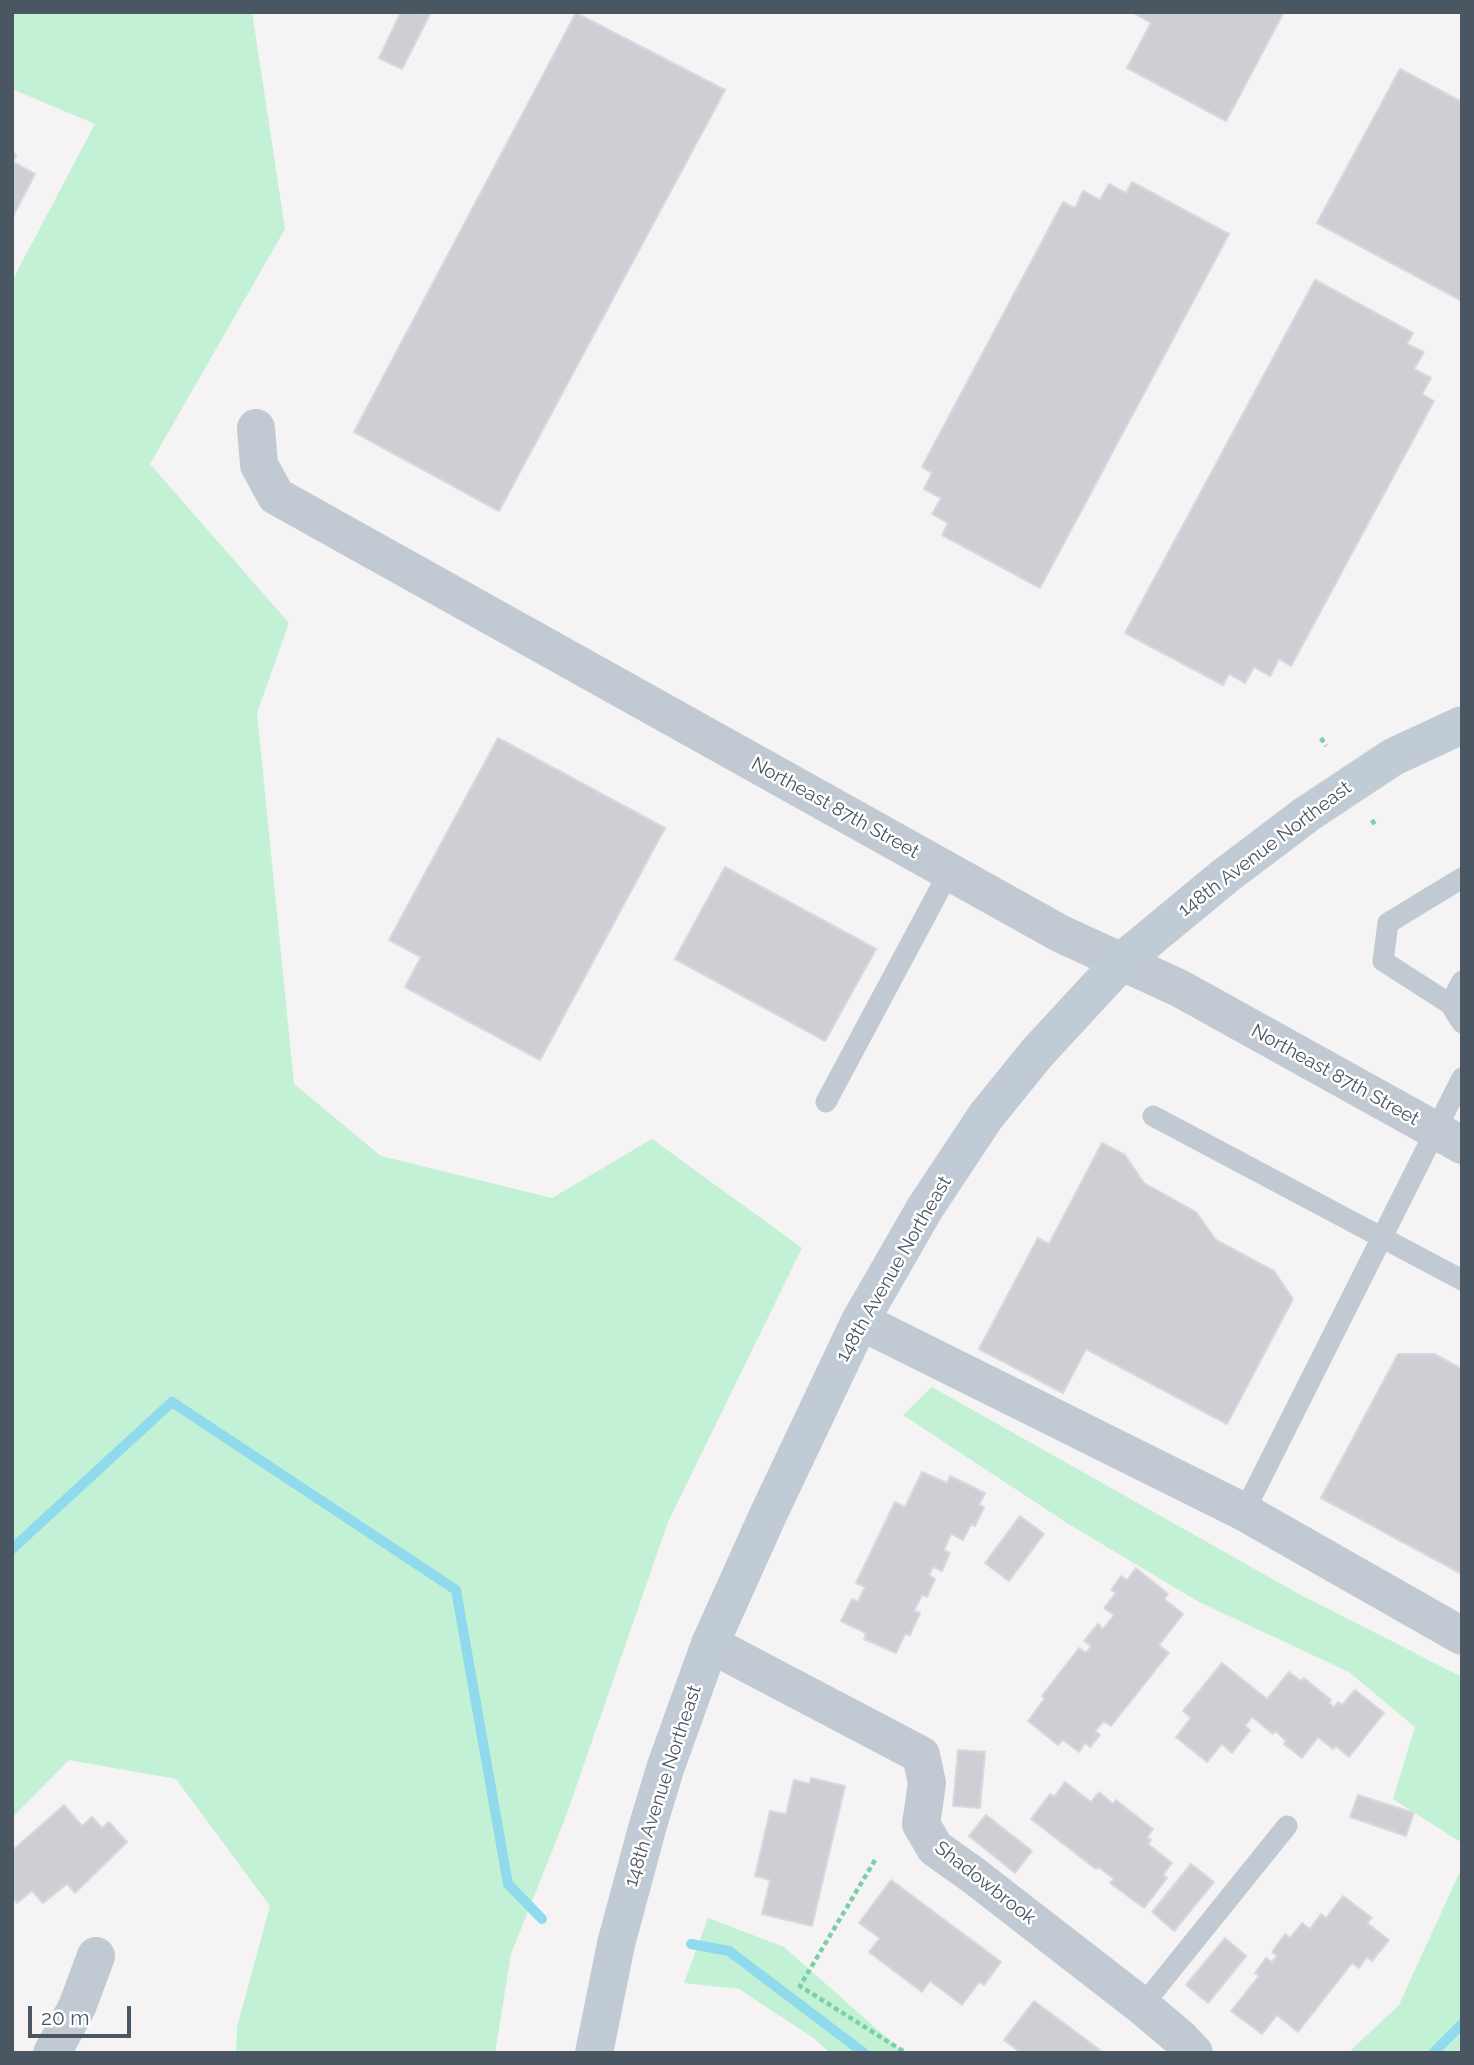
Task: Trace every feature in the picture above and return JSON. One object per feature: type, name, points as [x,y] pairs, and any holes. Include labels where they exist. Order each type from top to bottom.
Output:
[{"type":"main road","name":"148th Avenue Northeast","points":[[594,2053],[616,1944],[648,1825],[670,1754],[710,1644],[768,1514],[860,1321],[925,1208],[986,1116],[1037,1053],[1121,962],[1225,876],[1307,814],[1393,757],[1462,725]]},
{"type":"street","name":"Northeast 87th Street","points":[[256,428],[259,465],[276,496],[1061,934],[1179,988],[1448,1138]]},
{"type":"street","points":[[860,1321],[1244,1512],[1462,1636]]},
{"type":"street","name":"Shadowbrook","points":[[710,1644],[921,1755],[927,1783],[921,1824],[935,1848],[1142,2006],[1181,2038],[1194,2053]]},
{"type":"street","points":[[52,2053],[77,2007],[96,1956]]},
{"type":"lane","points":[[826,1102],[949,872]]},
{"type":"lane","points":[[1462,878],[1388,923],[1382,961],[1450,1004],[1462,1023]]},
{"type":"lane","points":[[1450,1004],[1462,981]]},
{"type":"lane","points":[[1244,1512],[1381,1237],[1448,1138],[1462,1078]]},
{"type":"lane","points":[[1153,1116],[1462,1280]]},
{"type":"lane","points":[[1142,2006],[1287,1826]]},
{"type":"path","points":[[1321,738],[1326,747]]},
{"type":"path","points":[[875,1860],[800,1986],[906,2053]]},
{"type":"green space","points":[[12,12],[252,12],[285,229],[150,464],[289,623],[257,713],[294,1084],[381,1156],[552,1198],[652,1139],[802,1248],[668,1522],[566,1816],[511,1954],[495,2053],[236,2053],[237,2027],[270,1906],[176,1779],[69,1760],[12,1818],[12,281],[95,124],[12,89]]},
{"type":"green space","points":[[932,1387],[1299,1594],[1462,1677],[1462,1843],[1393,1799],[1415,1727],[1349,1672],[1199,1602],[1067,1523],[903,1415]]},
{"type":"green space","points":[[1462,1867],[1462,2053],[1348,2053],[1399,2005]]},
{"type":"green space","points":[[708,1918],[784,1947],[904,2053],[830,2053],[815,2039],[739,1989],[684,1983]]},
{"type":"building","points":[[401,12],[430,14],[402,69],[379,58]]},
{"type":"building","points":[[1132,12],[1284,12],[1226,121],[1127,68],[1151,23]]},
{"type":"building","points":[[576,13],[725,90],[499,511],[354,432]]},
{"type":"building","points":[[1400,69],[1462,102],[1462,301],[1317,223]]},
{"type":"building","points":[[12,152],[16,155],[13,162],[35,174],[12,218]]},
{"type":"building","points":[[1132,182],[1229,234],[1040,588],[942,535],[948,523],[932,514],[941,498],[924,489],[932,473],[922,467],[1063,202],[1075,208],[1083,191],[1100,200],[1109,184],[1126,193]]},
{"type":"building","points":[[1315,280],[1413,333],[1407,344],[1424,352],[1414,369],[1431,378],[1422,394],[1434,401],[1291,666],[1279,659],[1270,676],[1254,667],[1245,683],[1229,674],[1223,685],[1125,633]]},
{"type":"building","points":[[498,738],[665,828],[540,1060],[405,987],[421,957],[389,940]]},
{"type":"building","points":[[725,867],[876,949],[825,1041],[675,959]]},
{"type":"building","points":[[1102,1143],[1125,1155],[1144,1183],[1196,1212],[1216,1240],[1274,1271],[1293,1299],[1227,1424],[1086,1349],[1063,1393],[979,1349],[1038,1238],[1049,1244]]},
{"type":"building","points":[[1398,1354],[1434,1354],[1462,1369],[1462,1574],[1321,1498]]},
{"type":"building","points":[[922,1472],[947,1483],[950,1476],[985,1493],[979,1505],[984,1507],[975,1526],[971,1524],[963,1540],[951,1534],[944,1550],[950,1553],[942,1571],[933,1567],[929,1575],[935,1579],[927,1597],[922,1595],[914,1611],[920,1613],[910,1635],[905,1634],[896,1653],[864,1639],[866,1633],[841,1621],[852,1599],[858,1602],[865,1587],[856,1583],[895,1502],[905,1507]]},
{"type":"building","points":[[1020,1516],[1044,1534],[1009,1581],[985,1563]]},
{"type":"building","points":[[1136,1568],[1168,1594],[1164,1599],[1183,1614],[1159,1645],[1169,1653],[1111,1726],[1104,1721],[1095,1731],[1100,1735],[1090,1747],[1085,1743],[1079,1752],[1063,1740],[1058,1745],[1028,1721],[1045,1698],[1042,1696],[1079,1648],[1086,1653],[1091,1646],[1084,1641],[1098,1624],[1103,1629],[1114,1615],[1104,1608],[1116,1593],[1111,1590],[1121,1576],[1127,1580]]},
{"type":"building","points":[[1222,1663],[1267,1699],[1289,1672],[1301,1681],[1304,1678],[1331,1700],[1329,1703],[1334,1707],[1338,1702],[1342,1705],[1355,1690],[1384,1713],[1349,1757],[1336,1746],[1333,1749],[1318,1737],[1302,1758],[1284,1744],[1286,1741],[1276,1731],[1273,1734],[1252,1717],[1245,1726],[1250,1730],[1232,1753],[1222,1744],[1207,1762],[1176,1737],[1191,1718],[1183,1711]]},
{"type":"building","points":[[958,1750],[985,1752],[980,1808],[953,1806]]},
{"type":"building","points":[[811,1778],[845,1786],[812,1926],[762,1914],[770,1880],[755,1876],[770,1811],[786,1814],[794,1780],[810,1784]]},
{"type":"building","points":[[1065,1782],[1091,1802],[1099,1792],[1113,1804],[1116,1800],[1153,1829],[1147,1838],[1151,1840],[1148,1844],[1172,1863],[1163,1875],[1167,1878],[1144,1908],[1110,1883],[1114,1879],[1098,1867],[1096,1869],[1031,1819],[1050,1794],[1054,1797]]},
{"type":"building","points":[[1358,1795],[1414,1813],[1406,1836],[1350,1817]]},
{"type":"building","points":[[64,1805],[82,1826],[92,1817],[102,1828],[109,1822],[127,1842],[75,1893],[67,1884],[43,1903],[32,1891],[17,1903],[12,1897],[12,1851]]},
{"type":"building","points":[[986,1815],[1032,1851],[1015,1873],[969,1836]]},
{"type":"building","points":[[1191,1864],[1214,1882],[1174,1931],[1152,1912]]},
{"type":"building","points":[[891,1880],[1001,1962],[984,1985],[979,1982],[962,2005],[930,1981],[922,1992],[869,1952],[880,1938],[859,1923]]},
{"type":"building","points":[[1343,1896],[1372,1918],[1367,1923],[1389,1940],[1372,1961],[1367,1957],[1359,1968],[1352,1963],[1298,2032],[1277,2015],[1262,2034],[1231,2011],[1259,1976],[1255,1973],[1266,1958],[1272,1962],[1277,1956],[1272,1952],[1285,1934],[1290,1938],[1302,1923],[1310,1929],[1321,1914],[1326,1918]]},
{"type":"building","points":[[1225,1938],[1246,1956],[1208,2003],[1186,1985]]},
{"type":"building","points":[[1034,2001],[1104,2053],[1021,2053],[1004,2040]]},
{"type":"waterway","points":[[12,1549],[172,1402],[456,1590],[508,1884],[542,1919]]},
{"type":"waterway","points":[[691,1944],[729,1951],[864,2053]]},
{"type":"waterway","points":[[1433,2053],[1462,2024]]}]
